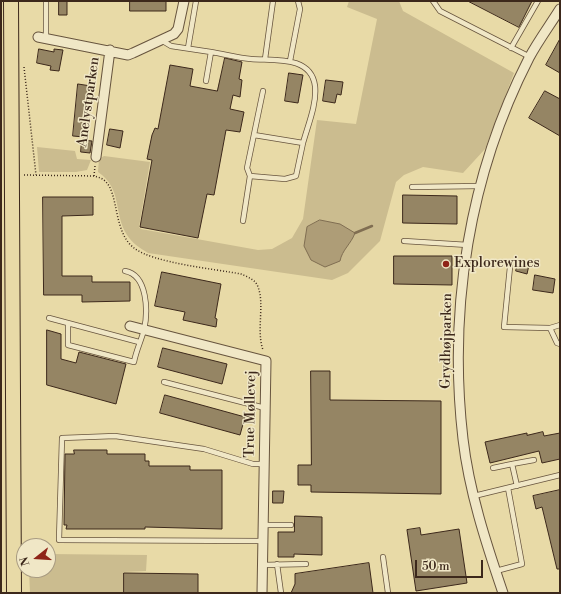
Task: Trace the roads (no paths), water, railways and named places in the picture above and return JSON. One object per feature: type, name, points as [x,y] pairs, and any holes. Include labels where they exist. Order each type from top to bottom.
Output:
[{"type":"main road","points":[[11,1],[14,593]]},
{"type":"street","name":"Anelystparken","points":[[42,38],[128,54],[174,34],[178,28],[184,1]]},
{"type":"street","name":"Grydhøjparken","points":[[503,593],[474,496],[463,440],[459,384],[459,310],[468,245],[480,186],[505,111],[530,57],[558,15]]},
{"type":"street","name":"Anelystparken","points":[[95,160],[110,50]]},
{"type":"street","name":"True Møllevej","points":[[130,326],[266,361],[262,593]]},
{"type":"lane","points":[[42,38],[46,1]]},
{"type":"lane","points":[[188,48],[196,1]]},
{"type":"lane","points":[[265,59],[273,1]]},
{"type":"lane","points":[[290,62],[300,8],[298,1]]},
{"type":"lane","points":[[433,1],[440,11],[530,57]]},
{"type":"lane","points":[[511,48],[538,1]]},
{"type":"lane","points":[[161,40],[171,46],[251,59],[296,62],[310,72],[315,86],[314,103],[296,176],[285,180],[250,176]]},
{"type":"lane","points":[[206,81],[211,52]]},
{"type":"lane","points":[[242,221],[250,176],[247,168],[263,90]]},
{"type":"lane","points":[[254,135],[303,143]]},
{"type":"lane","points":[[412,187],[480,186]]},
{"type":"lane","points":[[404,241],[468,245]]},
{"type":"lane","points":[[510,266],[504,327],[550,328],[560,324]]},
{"type":"lane","points":[[68,323],[68,345],[134,362],[144,329],[145,301],[141,284],[134,274],[125,271]]},
{"type":"lane","points":[[49,318],[139,342]]},
{"type":"lane","points":[[550,328],[557,343],[560,344]]},
{"type":"lane","points":[[164,382],[265,408]]},
{"type":"lane","points":[[262,541],[58,540],[62,438],[115,436],[204,450],[254,464],[264,464]]},
{"type":"lane","points":[[493,468],[534,460]]},
{"type":"lane","points":[[512,464],[517,486]]},
{"type":"lane","points":[[474,496],[560,475]]},
{"type":"lane","points":[[496,571],[522,564],[508,488]]},
{"type":"lane","points":[[262,525],[291,524]]},
{"type":"lane","points":[[383,557],[388,593]]},
{"type":"lane","points":[[278,564],[281,593]]},
{"type":"lane","points":[[262,565],[306,564]]},
{"type":"waterway","points":[[355,233],[372,226]]},
{"type":"place","name":"Explorewines","points":[[446,264]]}]
